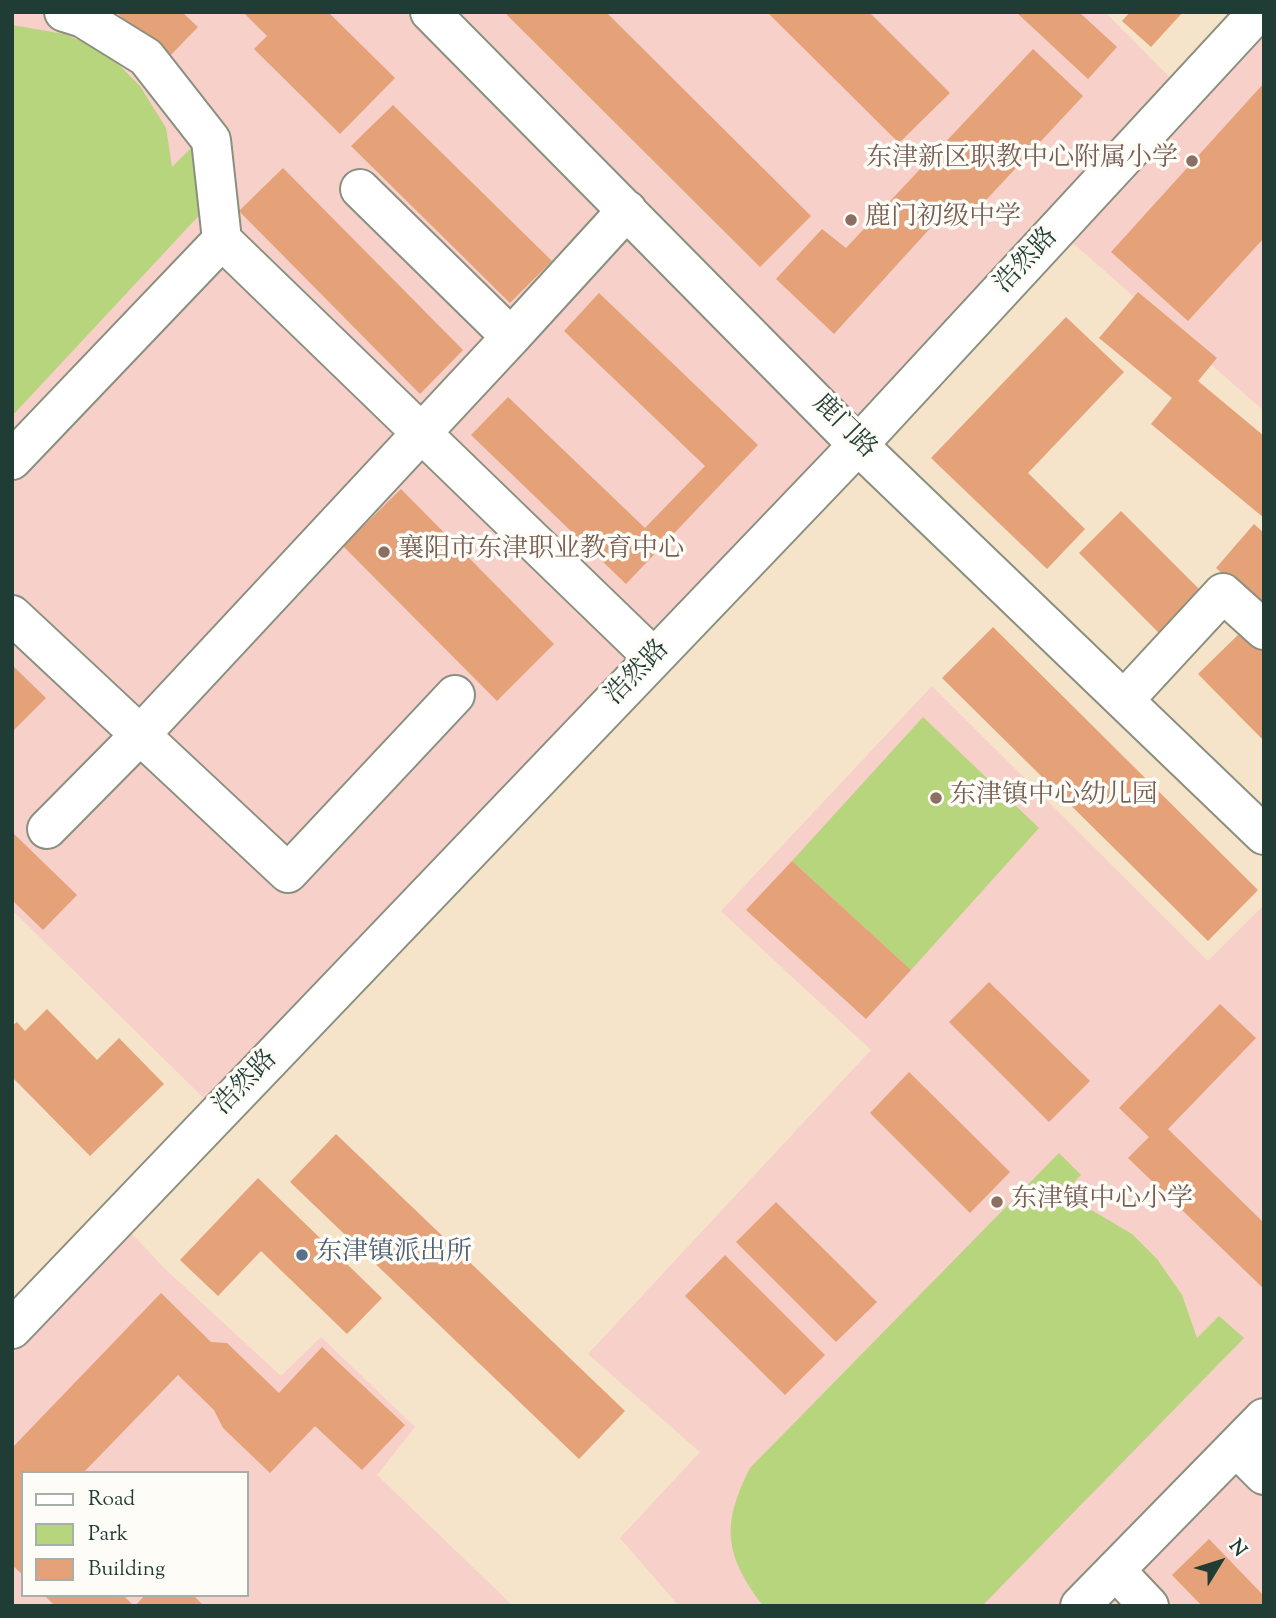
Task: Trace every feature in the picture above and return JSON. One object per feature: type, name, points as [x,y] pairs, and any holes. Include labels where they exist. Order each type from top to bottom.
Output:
[{"type":"street","points":[[64,12],[82,18],[146,57],[211,140],[222,240],[654,658]]},
{"type":"street","name":"鹿门路","points":[[430,12],[858,445],[1264,835]]},
{"type":"street","name":"浩然路","points":[[12,1329],[858,445],[1258,12]]},
{"type":"street","points":[[360,189],[511,337]]},
{"type":"street","points":[[47,829],[140,735],[626,210]]},
{"type":"street","points":[[12,460],[222,240]]},
{"type":"street","points":[[1124,700],[1223,593],[1264,630]]},
{"type":"street","points":[[12,615],[288,873],[455,695]]},
{"type":"street","points":[[1080,1606],[1264,1418]]},
{"type":"street","points":[[1236,1447],[1264,1475]]},
{"type":"street","points":[[1115,1570],[1149,1606]]},
{"type":"shaded area","name":"襄阳市东津职业教育中心","points":[[12,12],[1105,12],[1184,92],[1264,12],[1264,411],[1058,230],[219,1113],[12,910]]},
{"type":"shaded area","name":"东津镇中心小学","points":[[932,686],[1208,961],[1264,905],[1264,1606],[679,1606],[620,1538],[700,1452],[588,1354],[871,1050],[721,911]]},
{"type":"shaded area","points":[[118,1219],[164,1268],[281,1376],[321,1337],[415,1427],[377,1475],[513,1606],[12,1606],[12,1329]]},
{"type":"green space","points":[[12,25],[64,34],[105,51],[140,86],[166,128],[172,167],[199,140],[206,208],[12,416]]},
{"type":"green space","points":[[923,717],[1039,828],[911,970],[792,861]]},
{"type":"green space","points":[[1059,1153],[1081,1175],[1055,1203],[1093,1211],[1132,1234],[1157,1259],[1182,1295],[1197,1338],[1219,1316],[1244,1338],[982,1606],[763,1606],[740,1571],[731,1539],[734,1506],[750,1468]]},
{"type":"building","points":[[116,12],[182,12],[198,27],[166,60]]},
{"type":"building","points":[[243,12],[328,12],[395,78],[340,134],[254,49],[267,36]]},
{"type":"building","points":[[504,12],[606,12],[811,216],[760,267]]},
{"type":"building","points":[[767,12],[869,12],[950,93],[899,143]]},
{"type":"building","points":[[1016,12],[1079,12],[1117,47],[1088,79]]},
{"type":"building","points":[[1130,12],[1183,12],[1151,47],[1122,21]]},
{"type":"building","points":[[1033,49],[1083,96],[960,228],[944,213],[834,334],[776,279],[822,229],[846,248]]},
{"type":"building","points":[[1264,83],[1264,238],[1188,321],[1111,252]]},
{"type":"building","points":[[393,105],[552,261],[510,303],[351,146]]},
{"type":"building","points":[[283,168],[463,350],[420,394],[239,211]]},
{"type":"building","points":[[1138,292],[1217,358],[1198,381],[1264,436],[1264,518],[1151,424],[1172,398],[1099,338]]},
{"type":"building","points":[[599,293],[758,445],[626,584],[471,435],[508,397],[645,528],[705,466],[564,331]]},
{"type":"building","points":[[1066,317],[1124,372],[1028,473],[1085,529],[1047,569],[931,458]]},
{"type":"building","points":[[401,489],[554,644],[497,701],[343,546]]},
{"type":"building","points":[[1121,511],[1202,592],[1160,634],[1079,553]]},
{"type":"building","points":[[1254,524],[1264,533],[1264,609],[1216,568]]},
{"type":"building","points":[[993,627],[1258,890],[1208,941],[942,678]]},
{"type":"building","points":[[1246,627],[1264,645],[1264,741],[1198,674]]},
{"type":"building","points":[[12,665],[46,698],[12,732]]},
{"type":"building","points":[[12,832],[77,895],[43,930],[12,900]]},
{"type":"building","points":[[792,861],[911,970],[866,1019],[746,910]]},
{"type":"building","points":[[989,982],[1090,1081],[1049,1122],[949,1022]]},
{"type":"building","points":[[1220,1004],[1256,1038],[1168,1129],[1264,1223],[1264,1289],[1128,1158],[1149,1137],[1119,1108]]},
{"type":"building","points":[[47,1009],[97,1060],[119,1038],[164,1084],[90,1156],[12,1077],[12,1026],[17,1022],[25,1031]]},
{"type":"building","points":[[909,1072],[1010,1172],[970,1213],[870,1113]]},
{"type":"building","points":[[336,1134],[625,1411],[579,1459],[290,1182]]},
{"type":"building","name":"东津镇派出所","points":[[258,1178],[382,1298],[347,1334],[261,1251],[218,1296],[180,1260]]},
{"type":"building","points":[[776,1202],[877,1302],[836,1342],[736,1242]]},
{"type":"building","points":[[725,1255],[825,1355],[785,1395],[685,1296]]},
{"type":"building","points":[[161,1293],[211,1342],[227,1343],[279,1393],[322,1347],[405,1425],[362,1470],[315,1426],[270,1473],[223,1428],[214,1410],[178,1375],[85,1471],[21,1471],[21,1573],[12,1565],[12,1448]]},
{"type":"building","points":[[1209,1539],[1264,1596],[1264,1606],[1202,1606],[1172,1575]]},
{"type":"building","points":[[46,1597],[125,1597],[134,1606],[55,1606]]},
{"type":"building","points":[[143,1597],[195,1597],[204,1606],[135,1606]]},
{"type":"place","name":"东津新区职教中心附属小学","points":[[1192,161]]},
{"type":"place","name":"鹿门初级中学","points":[[851,220]]},
{"type":"place","name":"襄阳市东津职业教育中心","points":[[384,552]]},
{"type":"place","name":"东津镇中心幼儿园","points":[[936,798]]},
{"type":"place","name":"东津镇中心小学","points":[[997,1202]]},
{"type":"place","name":"东津镇派出所","points":[[302,1255]]}]
